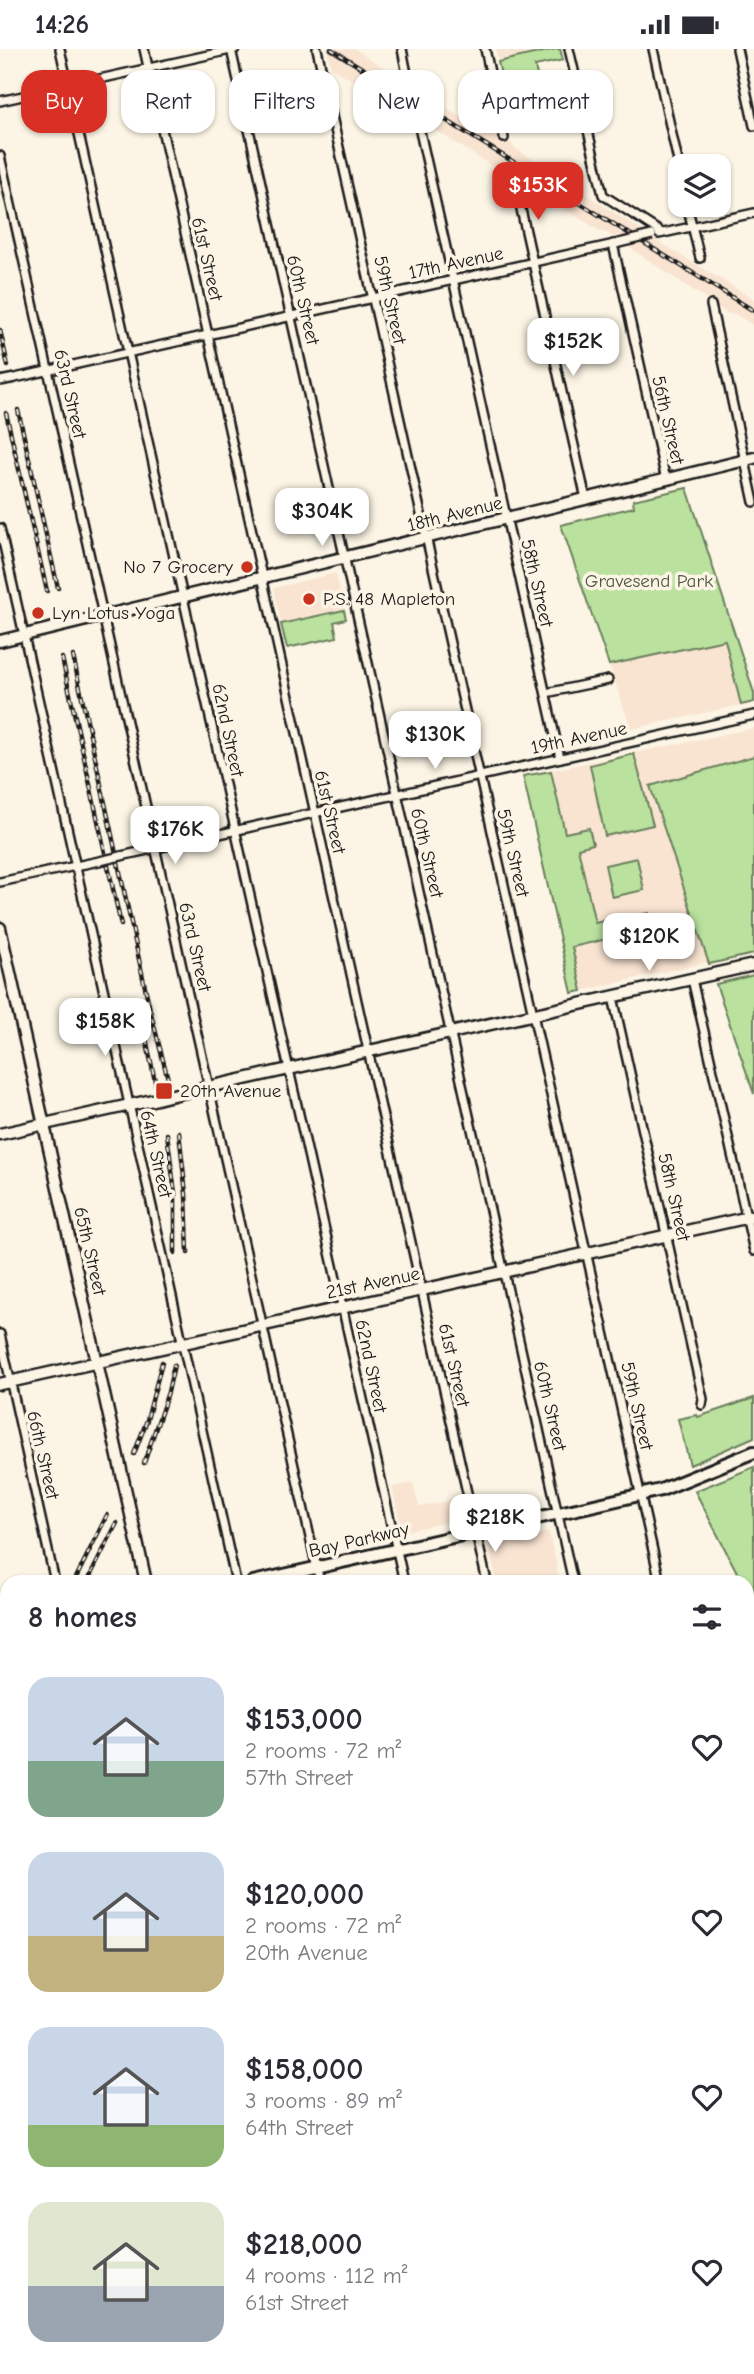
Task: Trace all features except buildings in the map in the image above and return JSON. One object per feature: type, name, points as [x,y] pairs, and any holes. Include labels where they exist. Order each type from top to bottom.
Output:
[{"type":"main road","name":"Bay Parkway","points":[[283,1575],[641,1495],[666,1488],[754,1452]]},
{"type":"street","name":"62nd Street","points":[[60,49],[65,70]]},
{"type":"street","name":"61st Street","points":[[144,49],[485,1575]]},
{"type":"street","points":[[107,77],[233,49]]},
{"type":"street","name":"60th Street","points":[[233,49],[290,317],[571,1575]]},
{"type":"street","name":"59th Street","points":[[317,49],[658,1575]]},
{"type":"street","points":[[402,49],[406,70]]},
{"type":"street","points":[[485,49],[504,138]]},
{"type":"street","points":[[569,49],[603,195],[662,233]]},
{"type":"street","points":[[653,49],[676,154]]},
{"type":"street","points":[[737,49],[754,126]]},
{"type":"street","points":[[0,101],[21,96]]},
{"type":"street","name":"62nd Street","points":[[79,133],[402,1575]]},
{"type":"street","name":"58th Street","points":[[420,133],[560,758]]},
{"type":"street","name":"63rd Street","points":[[0,156],[319,1575]]},
{"type":"street","points":[[516,187],[586,499]]},
{"type":"street","name":"17th Avenue","points":[[0,381],[754,213]]},
{"type":"street","points":[[690,217],[699,258]]},
{"type":"street","name":"56th Street","points":[[616,243],[666,480]]},
{"type":"street","points":[[711,305],[749,459],[754,502]]},
{"type":"street","name":"18th Avenue","points":[[0,641],[749,459]]},
{"type":"street","name":"64th Street","points":[[0,528],[234,1575]]},
{"type":"street","points":[[545,693],[608,680]]},
{"type":"street","name":"19th Avenue","points":[[0,882],[754,715]]},
{"type":"street","name":"65th Street","points":[[0,928],[144,1575]]},
{"type":"street","points":[[0,1134],[754,965]]},
{"type":"street","points":[[692,979],[750,1217],[754,1251]]},
{"type":"street","name":"58th Street","points":[[613,997],[703,1399],[702,1405]]},
{"type":"street","name":"21st Avenue","points":[[5,1383],[750,1217]]},
{"type":"street","name":"66th Street","points":[[0,1334],[5,1383],[53,1575]]},
{"type":"shaded area","points":[[327,49],[355,49],[388,70],[353,70],[353,80],[339,70],[331,68]]},
{"type":"shaded area","points":[[496,49],[556,49],[498,62]]},
{"type":"shaded area","points":[[444,106],[458,115],[458,133],[490,133],[511,143],[661,243],[754,299],[754,326],[733,313],[730,315],[609,234],[560,206],[562,201],[532,184],[528,189],[440,133],[444,133]]},
{"type":"shaded area","name":"P.S. 48 Mapleton","points":[[336,573],[344,610],[281,624],[274,588]]},
{"type":"shaded area","points":[[725,640],[741,705],[631,729],[609,665]]},
{"type":"shaded area","points":[[754,728],[754,756],[650,786],[708,962],[572,993],[523,776]]},
{"type":"shaded area","points":[[413,1483],[419,1507],[458,1499],[462,1519],[402,1532],[392,1487]]},
{"type":"shaded area","points":[[549,1532],[558,1575],[495,1575],[488,1545]]},
{"type":"green space","points":[[556,49],[560,49],[563,60],[535,66],[536,70],[500,70],[498,62]]},
{"type":"green space","name":"Gravesend Park","points":[[687,488],[754,693],[754,702],[741,705],[725,640],[609,665],[561,525],[634,507],[633,500]]},
{"type":"green space","points":[[344,610],[346,619],[334,622],[337,637],[287,648],[281,624]]},
{"type":"green space","points":[[634,754],[653,825],[605,836],[590,765]]},
{"type":"green space","points":[[754,756],[754,954],[709,964],[650,786]]},
{"type":"green space","points":[[551,771],[565,833],[589,828],[593,844],[578,848],[595,923],[612,919],[616,937],[572,947],[582,991],[572,993],[523,776]]},
{"type":"green space","points":[[637,858],[644,890],[612,897],[605,865]]},
{"type":"green space","points":[[649,913],[652,927],[633,933],[634,941],[626,943],[621,919]]},
{"type":"green space","points":[[754,975],[754,1094],[716,984]]},
{"type":"green space","points":[[754,1398],[754,1437],[690,1465],[678,1419],[698,1417]]},
{"type":"green space","points":[[754,1467],[754,1575],[738,1575],[695,1491]]},
{"type":"railway","points":[[331,49],[754,311]]},
{"type":"railway","points":[[0,330],[8,366]]},
{"type":"railway","points":[[18,410],[58,588]]},
{"type":"railway","points":[[6,413],[47,591]]},
{"type":"railway","points":[[73,656],[150,1010],[169,1083]]},
{"type":"railway","points":[[62,658],[121,925]]},
{"type":"railway","points":[[140,1010],[156,1086]]},
{"type":"railway","points":[[179,1132],[186,1194],[188,1253]]},
{"type":"railway","points":[[167,1134],[175,1193],[175,1253]]},
{"type":"railway","points":[[134,1454],[147,1420],[162,1362]]},
{"type":"railway","points":[[144,1463],[168,1392],[174,1365]]},
{"type":"railway","points":[[77,1575],[107,1515]]},
{"type":"railway","points":[[91,1575],[117,1523]]},
{"type":"place","name":"No 7 Grocery","points":[[247,567]]},
{"type":"place","name":"P.S. 48 Mapleton","points":[[309,599]]},
{"type":"place","name":"Lyn Lotus Yoga","points":[[38,613]]},
{"type":"place","name":"20th Avenue","points":[[164,1091]]}]
